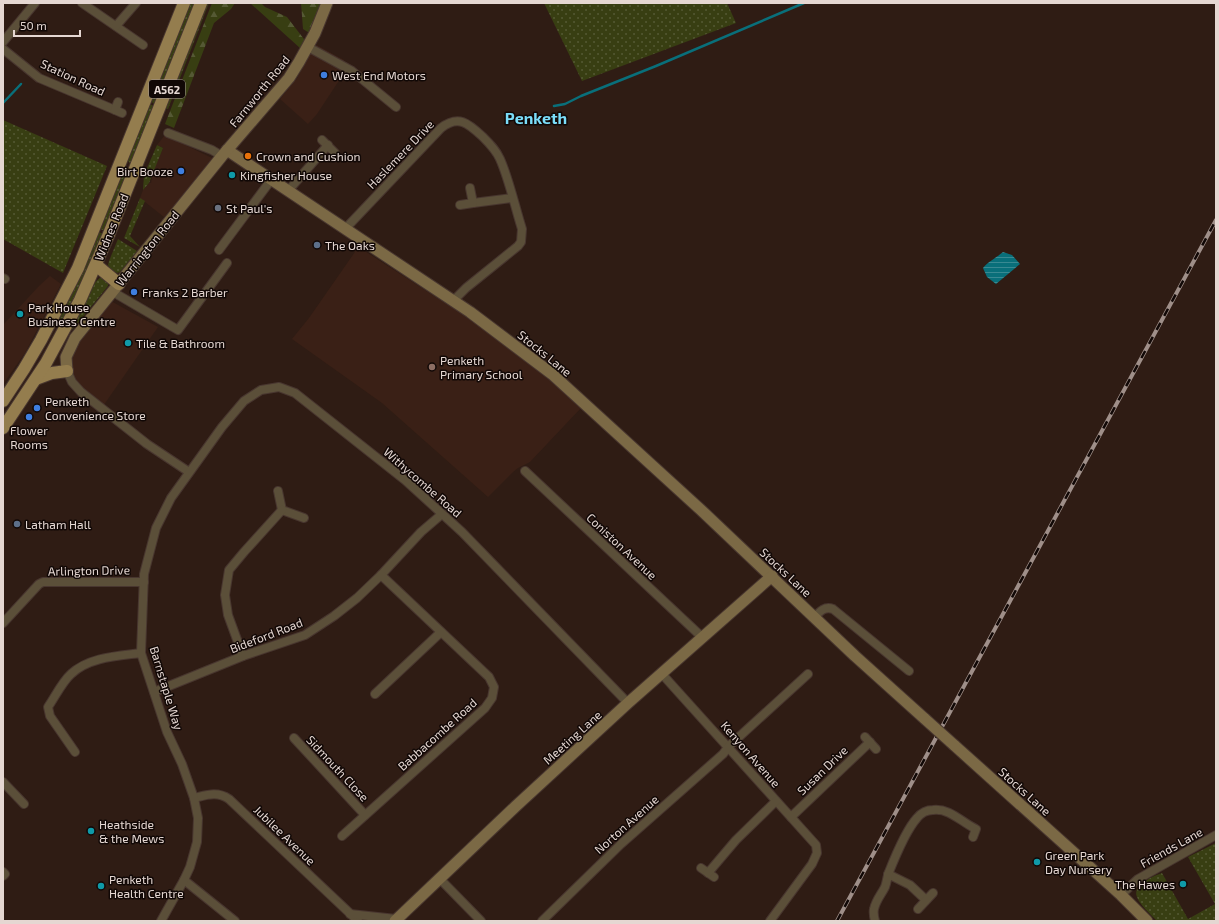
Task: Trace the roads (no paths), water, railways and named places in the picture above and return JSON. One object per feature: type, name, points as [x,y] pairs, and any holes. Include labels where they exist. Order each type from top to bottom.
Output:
[{"type":"main road","name":"Widnes Road","points":[[3,401],[26,365],[55,314],[78,268],[184,3]]},
{"type":"main road","name":"Widnes Road","points":[[36,379],[77,305],[96,265],[201,3]]},
{"type":"main road","points":[[96,265],[116,288]]},
{"type":"main road","points":[[36,379],[52,373],[66,371]]},
{"type":"main road","name":"A562","points":[[3,428],[36,379]]},
{"type":"street","points":[[3,42],[35,3]]},
{"type":"street","points":[[82,3],[143,45]]},
{"type":"street","points":[[116,26],[136,3]]},
{"type":"street","name":"Farnworth Road","points":[[225,153],[289,78],[308,47],[327,3]]},
{"type":"street","points":[[308,47],[352,71],[396,107]]},
{"type":"street","name":"Station Road","points":[[3,49],[39,78],[118,108]]},
{"type":"street","name":"Haslemere Drive","points":[[345,229],[441,128],[446,124],[453,122],[464,122],[469,124],[497,152],[501,160],[522,229],[521,242],[513,251],[466,288],[453,301]]},
{"type":"street","points":[[168,133],[212,150],[225,153]]},
{"type":"street","points":[[288,191],[325,142],[335,152]]},
{"type":"street","name":"Stocks Lane","points":[[225,153],[288,191],[453,301],[552,374],[690,499],[855,656],[1121,895],[1146,921]]},
{"type":"street","name":"Warrington Road","points":[[66,371],[66,357],[75,338],[225,153]]},
{"type":"street","points":[[219,250],[271,180]]},
{"type":"street","points":[[470,188],[473,203]]},
{"type":"street","points":[[460,205],[512,198]]},
{"type":"street","points":[[116,288],[178,330],[227,263]]},
{"type":"street","points":[[66,371],[72,382],[81,392],[147,444],[189,472]]},
{"type":"street","name":"Withycombe Road","points":[[189,472],[244,401],[261,390],[279,387],[295,393],[405,480],[462,532],[628,703]]},
{"type":"street","name":"Coniston Avenue","points":[[525,471],[703,638]]},
{"type":"street","name":"Barnstaple Way","points":[[161,921],[190,867],[197,842],[198,818],[194,798],[182,764],[167,732],[141,653],[144,574],[156,528],[171,498],[189,472]]},
{"type":"street","points":[[278,491],[282,510]]},
{"type":"street","points":[[282,510],[304,518]]},
{"type":"street","points":[[243,656],[228,615],[224,595],[229,570],[282,510]]},
{"type":"street","name":"Bideford Road","points":[[154,692],[243,656],[306,635],[357,598],[422,532],[442,514]]},
{"type":"street","name":"Babbacombe Road","points":[[342,836],[485,708],[492,698],[494,687],[489,677],[381,575]]},
{"type":"street","name":"Meeting Lane","points":[[395,920],[628,703],[772,576]]},
{"type":"street","name":"Arlington Drive","points":[[3,623],[39,584],[43,582],[144,582]]},
{"type":"street","points":[[815,617],[824,609],[833,609],[912,671]]},
{"type":"street","points":[[375,694],[441,632]]},
{"type":"street","points":[[75,752],[50,716],[48,707],[70,674],[80,667],[104,658],[141,653]]},
{"type":"street","name":"Kenyon Avenue","points":[[662,674],[814,841],[818,849],[818,853],[812,864],[770,921]]},
{"type":"street","name":"Norton Avenue","points":[[542,921],[621,844],[723,754],[729,746],[808,674]]},
{"type":"street","name":"Sidmouth Close","points":[[294,738],[365,815]]},
{"type":"street","name":"Susan Drive","points":[[791,817],[870,743]]},
{"type":"street","points":[[3,782],[24,804]]},
{"type":"street","name":"Jubilee Avenue","points":[[194,798],[219,794],[229,799],[358,921]]},
{"type":"street","points":[[708,872],[736,840],[776,801]]},
{"type":"street","points":[[875,921],[874,911],[878,898],[885,887],[888,874],[907,833],[916,819],[923,812],[943,809],[976,829],[973,837]]},
{"type":"street","name":"Friends Lane","points":[[1121,895],[1138,879],[1216,836]]},
{"type":"street","points":[[3,872],[5,874],[3,876]]},
{"type":"street","points":[[888,874],[910,884],[926,900]]},
{"type":"street","points":[[439,878],[481,921]]},
{"type":"street","points":[[184,880],[235,921]]},
{"type":"street","points":[[918,909],[933,893]]},
{"type":"street","points":[[350,914],[395,920]]},
{"type":"water","points":[[1003,252],[1012,255],[1020,264],[996,284],[987,277],[983,268]]},
{"type":"waterway","points":[[554,106],[565,104],[804,3]]},
{"type":"waterway","points":[[3,103],[21,84]]},
{"type":"railway","points":[[837,921],[1216,220]]},
{"type":"place","name":"West End Motors","points":[[324,75]]},
{"type":"place","name":"Crown and Cushion","points":[[248,156]]},
{"type":"place","name":"Birt Booze","points":[[181,171]]},
{"type":"place","name":"Kingfisher House","points":[[232,175]]},
{"type":"place","name":"St Paul's","points":[[218,208]]},
{"type":"place","name":"The Oaks","points":[[317,245]]},
{"type":"place","name":"Franks 2 Barber","points":[[134,292]]},
{"type":"place","name":"Park House Business Centre","points":[[20,314]]},
{"type":"place","name":"Tile & Bathroom","points":[[128,343]]},
{"type":"place","name":"Penketh Primary School","points":[[432,367]]},
{"type":"place","name":"Penketh Convenience Store","points":[[37,408]]},
{"type":"place","name":"Flower Rooms","points":[[29,417]]},
{"type":"place","name":"Latham Hall","points":[[17,524]]},
{"type":"place","name":"Heathside & the Mews","points":[[91,831]]},
{"type":"place","name":"Green Park Day Nursery","points":[[1037,862]]},
{"type":"place","name":"The Hawes","points":[[1183,884]]},
{"type":"place","name":"Penketh Health Centre","points":[[101,886]]},
{"type":"district","name":"Penketh","points":[[536,117]]}]
